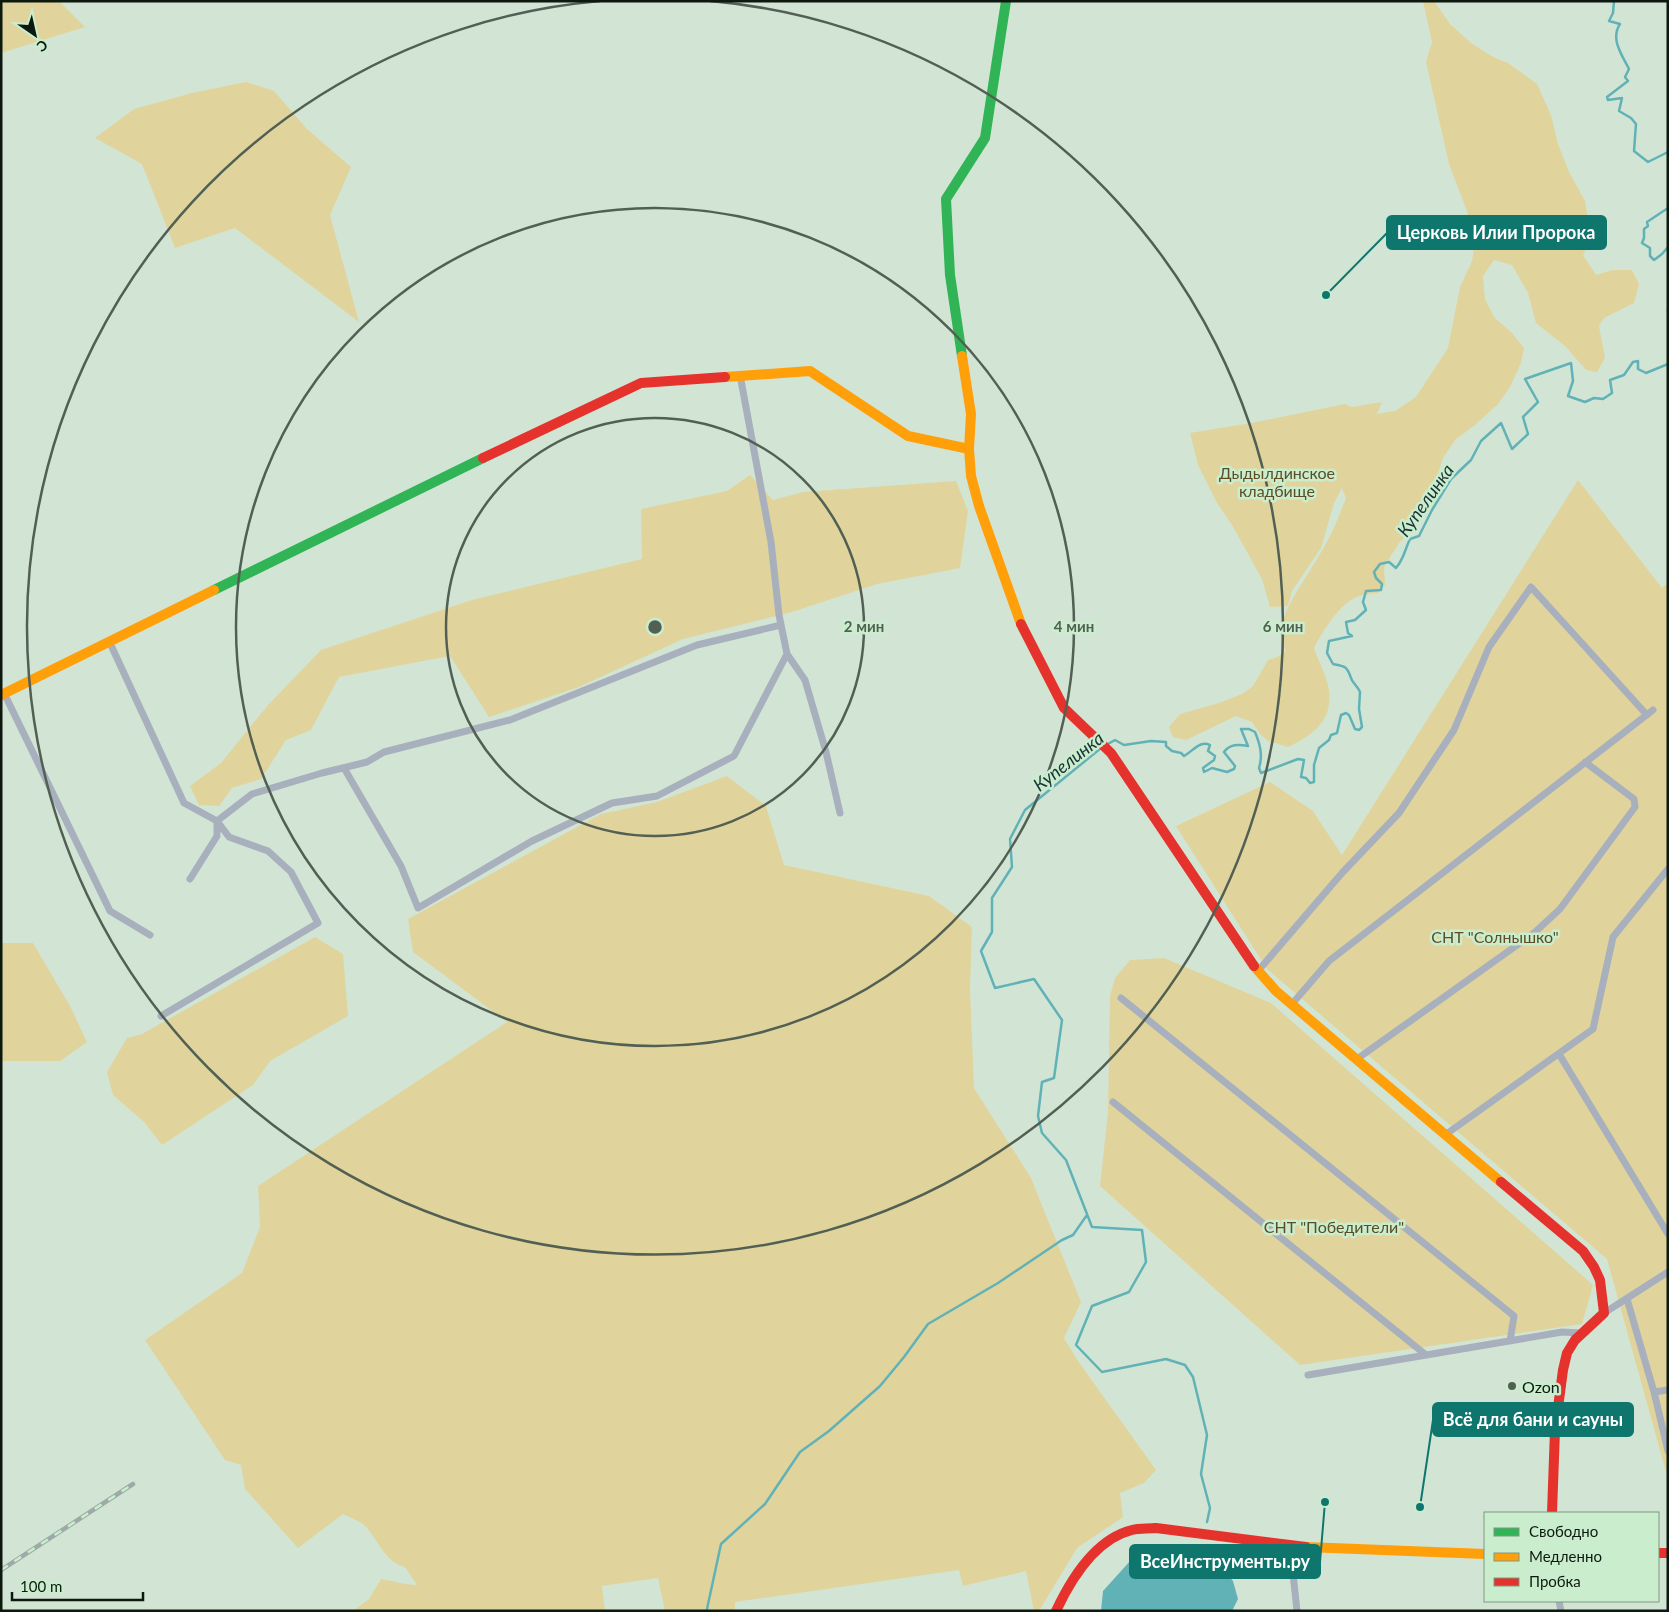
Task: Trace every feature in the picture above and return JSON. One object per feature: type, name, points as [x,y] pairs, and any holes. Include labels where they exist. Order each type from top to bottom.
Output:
[{"type":"street","points":[[1006,1],[985,138],[946,199],[950,275],[971,414],[969,449],[971,476],[979,506],[1021,623],[1064,708],[1111,754],[1258,970],[1276,991],[1583,1251],[1594,1267],[1602,1286],[1604,1313]]},
{"type":"street","points":[[150,936],[110,911],[3,694],[545,428],[641,383],[810,371],[908,436],[969,449]]},
{"type":"street","points":[[740,376],[771,542],[781,625],[787,654],[806,680],[826,752],[840,813]]},
{"type":"street","points":[[1258,970],[1342,873],[1399,813],[1454,730],[1489,648],[1531,588],[1646,715]]},
{"type":"street","points":[[216,821],[252,794],[368,762],[384,752],[510,720],[697,645],[781,625]]},
{"type":"street","points":[[110,643],[184,803],[216,821],[229,837],[268,851],[291,872],[318,923],[161,1016]]},
{"type":"street","points":[[344,768],[401,866],[418,908],[532,841],[612,803],[657,796],[734,756],[787,654]]},
{"type":"street","points":[[1292,1004],[1330,962],[1653,710]]},
{"type":"street","points":[[1357,1060],[1534,933],[1560,909],[1635,807],[1634,799],[1585,762]]},
{"type":"street","points":[[190,879],[217,836],[216,821]]},
{"type":"street","points":[[1446,1135],[1594,1029],[1613,937],[1668,869]]},
{"type":"street","points":[[1121,998],[1514,1316],[1510,1341]]},
{"type":"street","points":[[1559,1054],[1668,1234]]},
{"type":"street","points":[[1113,1102],[1426,1355]]},
{"type":"street","points":[[1552,1512],[1555,1430],[1561,1380],[1568,1353],[1582,1333],[1604,1313],[1668,1272]]},
{"type":"street","points":[[1628,1299],[1668,1450]]},
{"type":"street","points":[[1308,1375],[1562,1332],[1582,1333]]},
{"type":"street","points":[[1654,1392],[1668,1390]]},
{"type":"street","points":[[1055,1610],[1081,1568],[1105,1543],[1130,1530],[1156,1528],[1316,1548],[1484,1554]]},
{"type":"street","points":[[1290,1545],[1297,1611]]},
{"type":"green space","points":[[1,1],[59,1],[85,27],[1,53]]},
{"type":"green space","name":"Дыдылдинское кладбище","points":[[1423,1],[1434,1],[1450,24],[1471,43],[1493,57],[1508,63],[1537,84],[1551,115],[1558,144],[1569,172],[1585,201],[1589,228],[1588,245],[1583,255],[1596,275],[1612,270],[1632,270],[1639,284],[1634,303],[1604,318],[1599,326],[1605,358],[1597,372],[1586,370],[1566,347],[1536,323],[1528,293],[1512,265],[1494,260],[1483,276],[1485,299],[1494,317],[1511,332],[1524,348],[1521,363],[1510,387],[1498,404],[1455,440],[1443,458],[1421,521],[1399,543],[1384,567],[1385,585],[1378,593],[1362,595],[1347,603],[1334,617],[1314,648],[1328,685],[1328,707],[1326,716],[1321,724],[1307,737],[1288,747],[1268,741],[1260,734],[1252,722],[1236,716],[1186,740],[1173,737],[1169,727],[1180,714],[1219,703],[1242,694],[1253,686],[1268,660],[1286,651],[1280,632],[1284,615],[1328,540],[1346,498],[1342,488],[1334,503],[1321,548],[1292,591],[1288,606],[1270,607],[1262,579],[1232,525],[1217,503],[1198,465],[1190,433],[1345,404],[1352,407],[1382,402],[1377,414],[1395,411],[1416,397],[1448,348],[1460,287],[1472,261],[1475,243],[1467,211],[1449,164],[1426,62],[1432,42]]},
{"type":"green space","points":[[246,82],[274,91],[307,129],[351,167],[330,215],[359,322],[235,228],[175,248],[142,164],[95,138],[134,109],[192,93]]},
{"type":"green space","points":[[750,475],[773,500],[803,492],[956,481],[968,511],[960,568],[877,584],[792,612],[683,639],[579,687],[489,717],[450,656],[339,677],[311,730],[286,740],[261,779],[232,788],[219,806],[199,805],[190,786],[221,763],[268,705],[321,650],[472,600],[642,559],[641,509],[727,491]]},
{"type":"green space","name":"СНТ \"Солнышко\"","points":[[1578,480],[1662,588],[1668,583],[1668,1479],[1607,1259],[1267,969],[1176,826],[1270,782],[1313,811],[1342,855]]},
{"type":"green space","points":[[727,776],[766,806],[784,865],[929,896],[972,927],[970,988],[974,1088],[1031,1178],[1081,1302],[1064,1338],[1078,1361],[1156,1470],[1144,1483],[1120,1493],[1123,1517],[1077,1548],[1039,1611],[1034,1611],[1026,1571],[963,1586],[959,1570],[735,1602],[735,1611],[665,1611],[658,1578],[602,1586],[605,1611],[353,1611],[369,1599],[381,1579],[417,1585],[405,1567],[392,1561],[387,1556],[365,1526],[343,1514],[298,1548],[245,1489],[241,1465],[225,1460],[145,1340],[242,1273],[260,1227],[258,1186],[507,1022],[413,952],[408,919],[601,814],[657,802]]},
{"type":"green space","points":[[315,937],[343,954],[348,1016],[270,1061],[253,1085],[162,1145],[144,1122],[113,1095],[107,1072],[127,1038],[142,1034]]},
{"type":"green space","points":[[1,943],[33,943],[70,1006],[87,1042],[60,1061],[1,1061]]},
{"type":"green space","name":"СНТ \"Победители\"","points":[[1164,958],[1271,1003],[1593,1285],[1582,1324],[1300,1365],[1100,1186],[1108,1112],[1110,996],[1115,978],[1130,960]]},
{"type":"water","points":[[1131,1560],[1209,1560],[1223,1569],[1233,1581],[1238,1599],[1232,1611],[1101,1611],[1103,1591]]},
{"type":"waterway","name":"Купелинка","points":[[1614,1],[1613,13],[1609,21],[1620,24],[1616,35],[1618,47],[1629,69],[1625,77],[1628,81],[1607,97],[1608,100],[1622,98],[1619,111],[1631,118],[1636,124],[1634,151],[1648,162],[1668,152]]},
{"type":"waterway","name":"Купелинка","points":[[1668,208],[1647,222],[1648,226],[1644,229],[1642,243],[1650,248],[1650,256],[1654,260],[1668,247]]},
{"type":"waterway","name":"Купелинка","points":[[1106,745],[1115,740],[1124,745],[1151,741],[1166,742],[1166,746],[1172,751],[1181,753],[1184,756],[1200,745],[1206,744],[1210,745],[1208,751],[1215,756],[1214,760],[1203,768],[1204,772],[1212,768],[1227,772],[1234,769],[1235,766],[1224,752],[1234,745],[1248,746],[1241,729],[1249,729],[1255,732],[1260,745],[1261,759],[1259,768],[1261,773],[1298,759],[1304,760],[1301,777],[1306,778],[1310,783],[1314,782],[1314,765],[1319,748],[1329,740],[1331,735],[1337,733],[1341,715],[1346,713],[1349,715],[1355,729],[1359,730],[1362,727],[1359,709],[1360,692],[1347,669],[1333,664],[1327,653],[1329,641],[1352,636],[1348,633],[1346,622],[1355,620],[1366,610],[1363,602],[1366,591],[1381,590],[1382,584],[1376,578],[1374,572],[1380,564],[1389,562],[1396,568],[1399,565],[1410,539],[1419,536],[1451,479],[1471,460],[1481,441],[1501,423],[1512,449],[1528,434],[1523,417],[1538,402],[1525,379],[1571,363],[1573,381],[1568,396],[1585,402],[1594,398],[1603,399],[1612,393],[1610,380],[1624,375],[1633,362],[1638,361],[1638,369],[1646,373],[1668,364]]},
{"type":"waterway","name":"Купелинка","points":[[1101,748],[1025,810],[1010,839],[1012,867],[992,898],[992,932],[981,951],[995,988],[1034,979],[1062,1020],[1054,1078],[1042,1082],[1038,1116],[1042,1133],[1066,1160],[1092,1227],[1142,1230],[1146,1262],[1129,1292],[1092,1306],[1076,1345],[1102,1372],[1166,1359],[1185,1365],[1193,1377],[1207,1435],[1201,1474],[1210,1508],[1207,1522]]},
{"type":"waterway","points":[[707,1609],[721,1544],[765,1504],[800,1452],[829,1431],[880,1386],[928,1324],[998,1283],[1062,1240],[1073,1235],[1087,1215]]},
{"type":"waterway","name":"Купелинка","points":[[1208,1562],[1209,1548]]},
{"type":"railway","points":[[1,1570],[133,1484]]},
{"type":"traffic: fast","points":[[962,356],[950,275],[946,199],[985,138],[1006,1]]},
{"type":"traffic: fast","points":[[214,590],[483,458]]},
{"type":"traffic: slow","points":[[962,356],[971,414],[969,449],[971,476],[979,506],[1021,624]]},
{"type":"traffic: slow","points":[[725,377],[810,371],[908,436],[969,449]]},
{"type":"traffic: slow","points":[[1,695],[214,590]]},
{"type":"traffic: slow","points":[[1254,966],[1276,991],[1501,1182]]},
{"type":"traffic: slow","points":[[1306,1547],[1484,1554]]},
{"type":"traffic: jam","points":[[483,458],[641,383],[725,377]]},
{"type":"traffic: jam","points":[[1021,624],[1064,708],[1111,753],[1254,966]]},
{"type":"traffic: jam","points":[[1501,1182],[1583,1251],[1600,1280],[1604,1313],[1575,1340],[1567,1353],[1563,1370],[1555,1430],[1552,1512]]},
{"type":"traffic: jam","points":[[1056,1611],[1069,1586],[1096,1551],[1107,1542],[1132,1530],[1156,1528],[1306,1547]]},
{"type":"traffic: jam","points":[[1659,1553],[1668,1553]]},
{"type":"place","name":"Церковь Илии Пророка","points":[[1326,295]]},
{"type":"place","name":"Ozon","points":[[1512,1386]]},
{"type":"place","name":"ВсеИнструменты.ру","points":[[1325,1502]]},
{"type":"place","name":"Всё для бани и сауны","points":[[1420,1507]]}]
